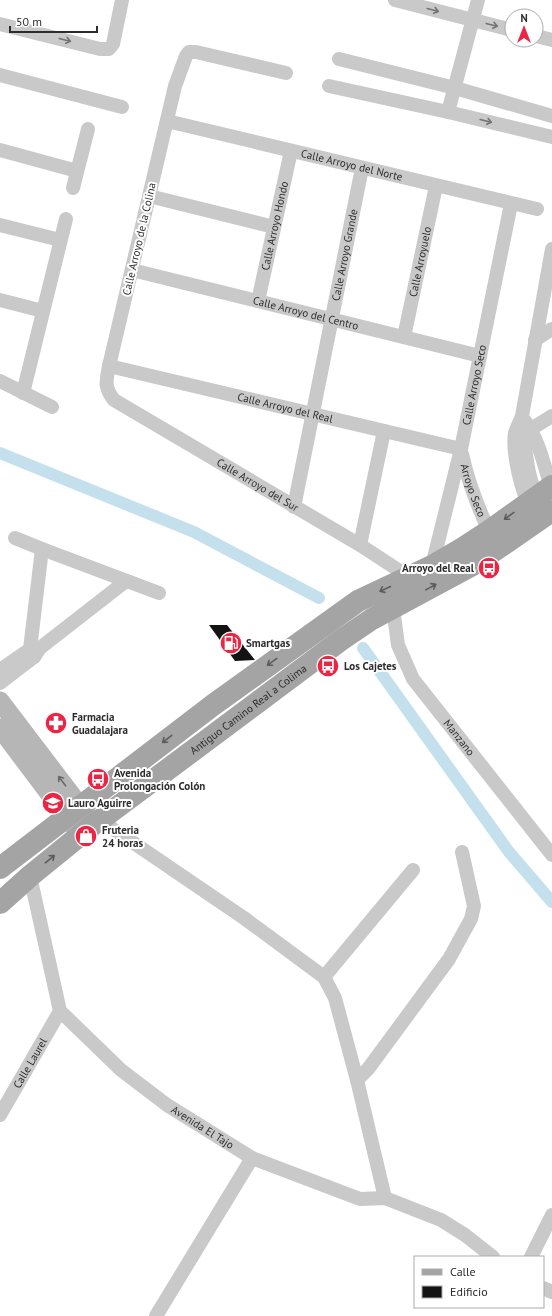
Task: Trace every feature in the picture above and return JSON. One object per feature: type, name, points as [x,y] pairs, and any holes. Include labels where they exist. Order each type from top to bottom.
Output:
[{"type":"main road","name":"Antiguo Camino Real a Colima","points":[[0,903],[30,876],[84,820],[213,705],[358,601],[432,566],[489,531],[544,502]]},
{"type":"main road","name":"Antiguo Camino Real a Colima","points":[[0,868],[84,820],[372,619],[478,562],[544,502]]},
{"type":"street","points":[[0,24],[100,49],[109,49],[113,44],[122,0]]},
{"type":"street","points":[[395,0],[504,28]]},
{"type":"street","points":[[448,112],[478,0]]},
{"type":"street","name":"Calle Arroyo de la Colina","points":[[108,391],[106,382],[109,366],[175,86],[186,56],[190,52],[196,52],[286,73]]},
{"type":"street","points":[[338,59],[455,88],[552,116]]},
{"type":"street","points":[[0,75],[122,107]]},
{"type":"street","points":[[329,86],[552,137]]},
{"type":"street","name":"Calle Arroyo del Norte","points":[[167,121],[536,209]]},
{"type":"street","points":[[73,188],[88,129]]},
{"type":"street","points":[[0,150],[77,171]]},
{"type":"street","name":"Calle Arroyo Hondo","points":[[258,301],[291,151]]},
{"type":"street","name":"Calle Arroyo Grande","points":[[294,507],[362,168]]},
{"type":"street","name":"Calle Arroyuelo","points":[[404,337],[436,186]]},
{"type":"street","points":[[149,196],[274,227]]},
{"type":"street","name":"Calle Arroyo Seco","points":[[432,566],[461,449],[511,204]]},
{"type":"street","points":[[23,393],[66,219]]},
{"type":"street","points":[[0,225],[60,240]]},
{"type":"street","points":[[544,502],[524,472],[522,416],[552,249]]},
{"type":"street","name":"Calle Arroyo del Centro","points":[[132,270],[480,356]]},
{"type":"street","points":[[0,300],[43,311]]},
{"type":"street","points":[[535,340],[552,329]]},
{"type":"street","name":"Calle Arroyo del Real","points":[[109,366],[461,449]]},
{"type":"street","points":[[0,381],[52,407]]},
{"type":"street","name":"Calle Arroyo del Sur","points":[[108,391],[114,400],[360,546],[409,577]]},
{"type":"street","points":[[523,431],[552,416]]},
{"type":"street","points":[[360,546],[384,431]]},
{"type":"street","points":[[523,431],[541,455],[544,502]]},
{"type":"street","name":"Arroyo Seco","points":[[461,449],[467,478],[476,505],[489,531]]},
{"type":"street","points":[[15,538],[159,593]]},
{"type":"street","points":[[35,652],[42,549]]},
{"type":"street","points":[[0,683],[35,652],[126,581]]},
{"type":"street","name":"Manzano","points":[[393,608],[398,645],[413,679],[552,855]]},
{"type":"street","points":[[0,670],[35,652]]},
{"type":"street","points":[[0,701],[84,820]]},
{"type":"street","points":[[0,728],[84,820],[244,918],[324,978],[335,998],[358,1080],[385,1198]]},
{"type":"street","points":[[358,1080],[368,1069],[448,959],[472,919],[474,906],[462,852]]},
{"type":"street","points":[[324,978],[413,870]]},
{"type":"street","points":[[30,876],[60,1011]]},
{"type":"street","name":"Calle Laurel","points":[[0,1115],[60,1011]]},
{"type":"street","name":"Avenida El Tajo","points":[[60,1011],[121,1070],[167,1105],[252,1158],[360,1199],[385,1198],[441,1220],[465,1235],[492,1256]]},
{"type":"street","points":[[156,1316],[252,1158]]},
{"type":"street","points":[[532,1256],[552,1215]]},
{"type":"building","name":"Smartgas","points":[[209,625],[227,625],[255,660],[235,661]]},
{"type":"waterway","points":[[0,453],[194,532],[319,598]]},
{"type":"waterway","points":[[363,648],[509,852],[552,902]]},
{"type":"place","name":"Arroyo del Real","points":[[489,568]]},
{"type":"place","name":"Smartgas","points":[[231,643]]},
{"type":"place","name":"Los Cajetes","points":[[328,666]]},
{"type":"place","name":"Farmacia Guadalajara","points":[[56,723]]},
{"type":"place","name":"Avenida Prolongación Colón","points":[[98,779]]},
{"type":"place","name":"Lauro Aguirre","points":[[53,803]]},
{"type":"place","name":"Fruteria 24 horas","points":[[86,836]]}]
